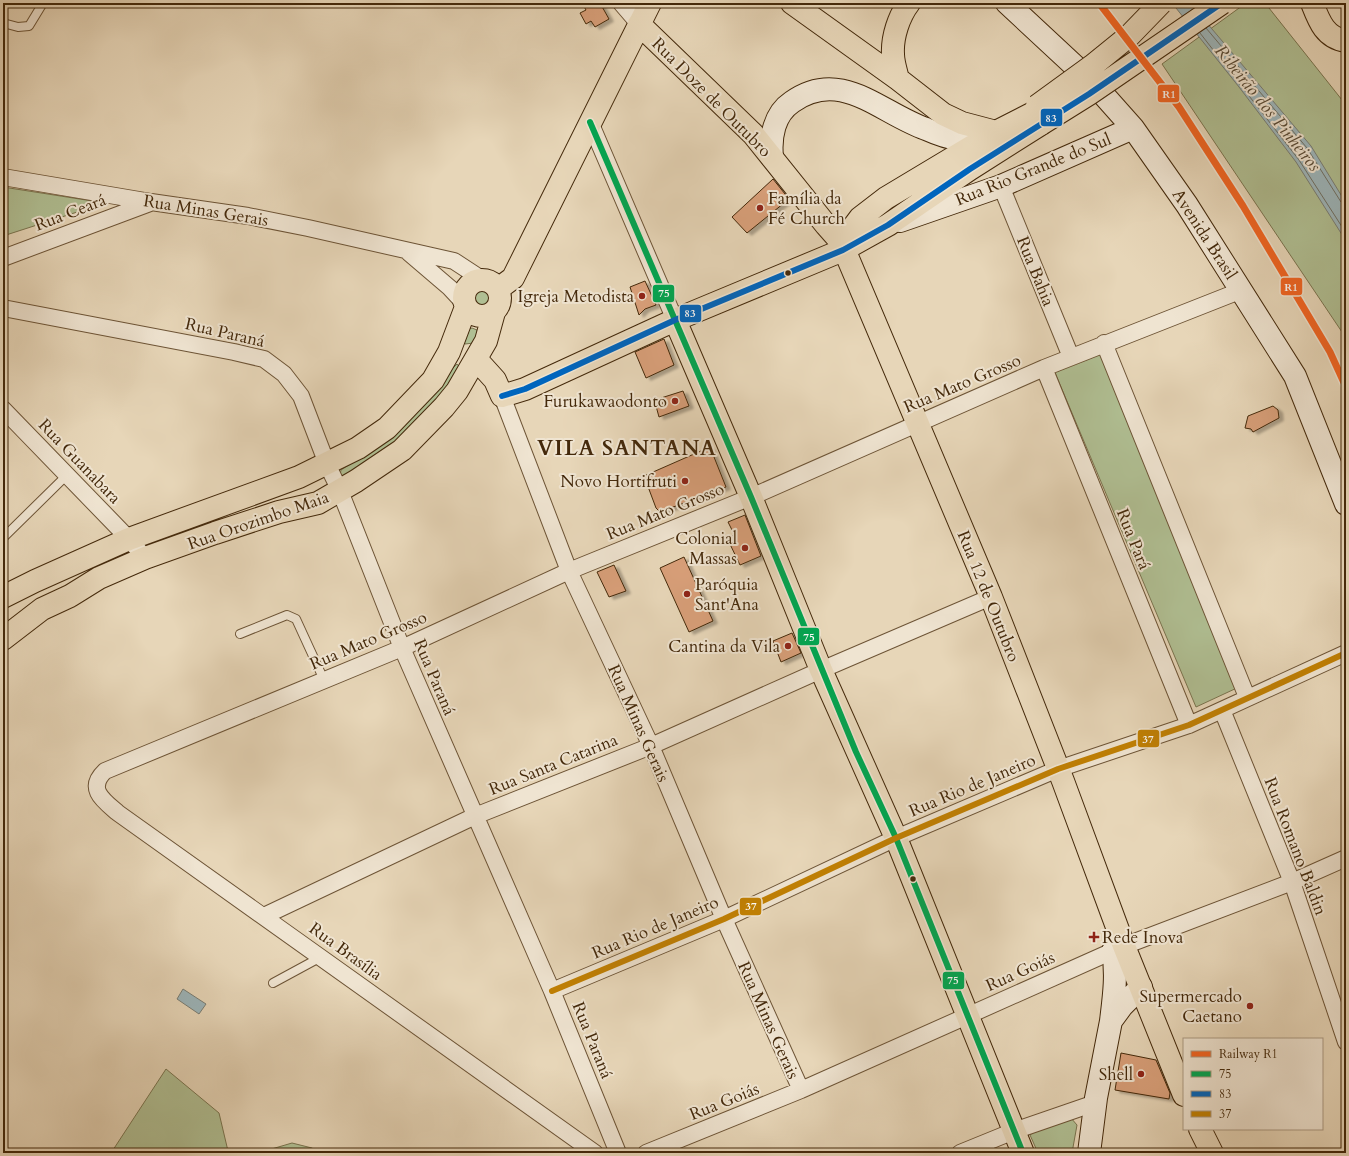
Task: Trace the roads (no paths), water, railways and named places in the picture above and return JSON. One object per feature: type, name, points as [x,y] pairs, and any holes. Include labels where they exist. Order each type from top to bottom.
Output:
[{"type":"main road","points":[[490,284],[500,301],[494,312],[483,317],[471,313],[465,305],[465,291],[472,282],[490,284],[513,278],[650,3]]},
{"type":"main road","points":[[792,3],[898,79],[943,114],[991,135]]},
{"type":"main road","points":[[898,79],[893,54],[895,32],[903,11],[909,3]]},
{"type":"main road","name":"Avenida Brasil","points":[[1007,3],[1093,83],[1133,128],[1187,205],[1295,376],[1346,504]]},
{"type":"main road","points":[[502,396],[525,389],[675,320],[844,250],[888,225],[970,169],[1123,41],[1161,3]]},
{"type":"main road","points":[[1034,115],[1198,3]]},
{"type":"main road","points":[[844,250],[854,226],[886,198],[991,135],[1034,115],[1089,94],[1222,3]]},
{"type":"main road","points":[[1312,3],[1324,29],[1331,36],[1346,42]]},
{"type":"main road","name":"Rua Doze de Outubro","points":[[639,24],[753,134],[841,242],[844,250]]},
{"type":"main road","points":[[772,157],[771,143],[774,128],[779,117],[788,104],[800,96],[814,90],[831,88],[848,91],[924,129],[958,139],[991,135]]},
{"type":"main road","name":"Rua Rio Grande do Sul","points":[[888,225],[1001,186],[1133,128]]},
{"type":"main road","name":"Rua 12 de Outubro","points":[[844,250],[991,597],[1058,769],[1118,948],[1141,987],[1183,1092]]},
{"type":"main road","name":"Rua Orozimbo Maia","points":[[3,597],[129,539],[272,487],[327,464],[358,448],[387,428],[433,380],[449,352],[465,305]]},
{"type":"main road","name":"Rua Orozimbo Maia","points":[[3,639],[42,608],[70,596],[99,578],[145,558],[279,512],[318,504],[402,450],[421,432],[457,391],[486,341],[494,312]]},
{"type":"main road","points":[[675,320],[751,497],[821,670],[896,838],[1023,1153]]},
{"type":"main road","points":[[449,352],[476,359]]},
{"type":"main road","name":"Rua Minas Gerais","points":[[476,359],[495,380],[502,396]]},
{"type":"main road","points":[[1089,1153],[1095,1103],[1111,1021],[1118,948]]},
{"type":"main road","points":[[1111,1021],[1122,1006],[1141,987]]},
{"type":"main road","points":[[1200,1130],[1212,1153]]},
{"type":"street","name":"Rua Doze de Outubro","points":[[621,3],[639,24]]},
{"type":"street","points":[[590,122],[675,320]]},
{"type":"street","name":"Rua Minas Gerais","points":[[3,177],[151,202],[248,216],[454,262],[490,284]]},
{"type":"street","name":"Rua Bahia","points":[[1001,186],[1071,357]]},
{"type":"street","name":"Rua Ceará","points":[[3,258],[151,202]]},
{"type":"street","name":"Rua Minas Gerais","points":[[407,251],[450,288],[465,305]]},
{"type":"street","name":"Rua Mato Grosso","points":[[105,772],[402,648],[569,571],[751,497],[1044,368],[1104,343],[1242,290]]},
{"type":"street","name":"Rua Paraná","points":[[3,308],[234,352],[264,360],[284,374],[301,396],[402,648],[552,991],[618,1153]]},
{"type":"street","points":[[1104,343],[1247,697]]},
{"type":"street","name":"Rua Pará","points":[[1044,368],[1189,725]]},
{"type":"street","name":"Rua Minas Gerais","points":[[502,396],[569,571],[651,746],[724,918],[801,1090]]},
{"type":"street","name":"Rua Guanabara","points":[[3,409],[129,539],[145,558]]},
{"type":"street","name":"Rua Santa Catarina","points":[[264,916],[475,816],[651,746],[821,670],[991,597]]},
{"type":"street","name":"Rua Rio de Janeiro","points":[[552,991],[724,918],[896,838],[1058,769],[1189,725],[1247,697],[1346,653]]},
{"type":"street","name":"Rua Romano Baldin","points":[[1222,710],[1292,882],[1346,1042]]},
{"type":"street","name":"Rua Brasília","points":[[105,772],[97,778],[96,786],[101,800],[596,1153]]},
{"type":"street","name":"Rua Goiás","points":[[646,1153],[801,1090],[1118,948],[1292,882],[1346,858]]},
{"type":"street","points":[[960,1153],[1014,1131],[1095,1103]]},
{"type":"lane","points":[[3,23],[18,27],[29,26],[43,3]]},
{"type":"lane","points":[[3,538],[67,475]]},
{"type":"lane","points":[[240,634],[287,615],[296,619],[324,680]]},
{"type":"lane","points":[[273,983],[321,957]]},
{"type":"water","name":"Ribeirão dos Pinheiros","points":[[1172,3],[1190,3],[1311,146],[1346,203],[1346,241],[1296,162]]},
{"type":"water","points":[[183,989],[206,1004],[199,1014],[177,999]]},
{"type":"rail line","name":"R1","points":[[1099,3],[1179,107],[1243,206],[1330,352],[1346,387]]},
{"type":"place","name":"Família da Fé Church","points":[[760,208]]},
{"type":"place","name":"Igreja Metodista","points":[[642,296]]},
{"type":"place","name":"Furukawaodonto","points":[[675,401]]},
{"type":"place","name":"Novo Hortifruti","points":[[685,481]]},
{"type":"place","name":"Colonial Massas","points":[[745,548]]},
{"type":"place","name":"Paróquia Sant'Ana","points":[[687,594]]},
{"type":"place","name":"Cantina da Vila","points":[[788,646]]},
{"type":"place","name":"Rede Inova","points":[[1094,937]]},
{"type":"place","name":"Supermercado Caetano","points":[[1250,1006]]},
{"type":"place","name":"Shell","points":[[1141,1074]]},
{"type":"district","name":"VILA SANTANA","points":[[627,448]]}]
